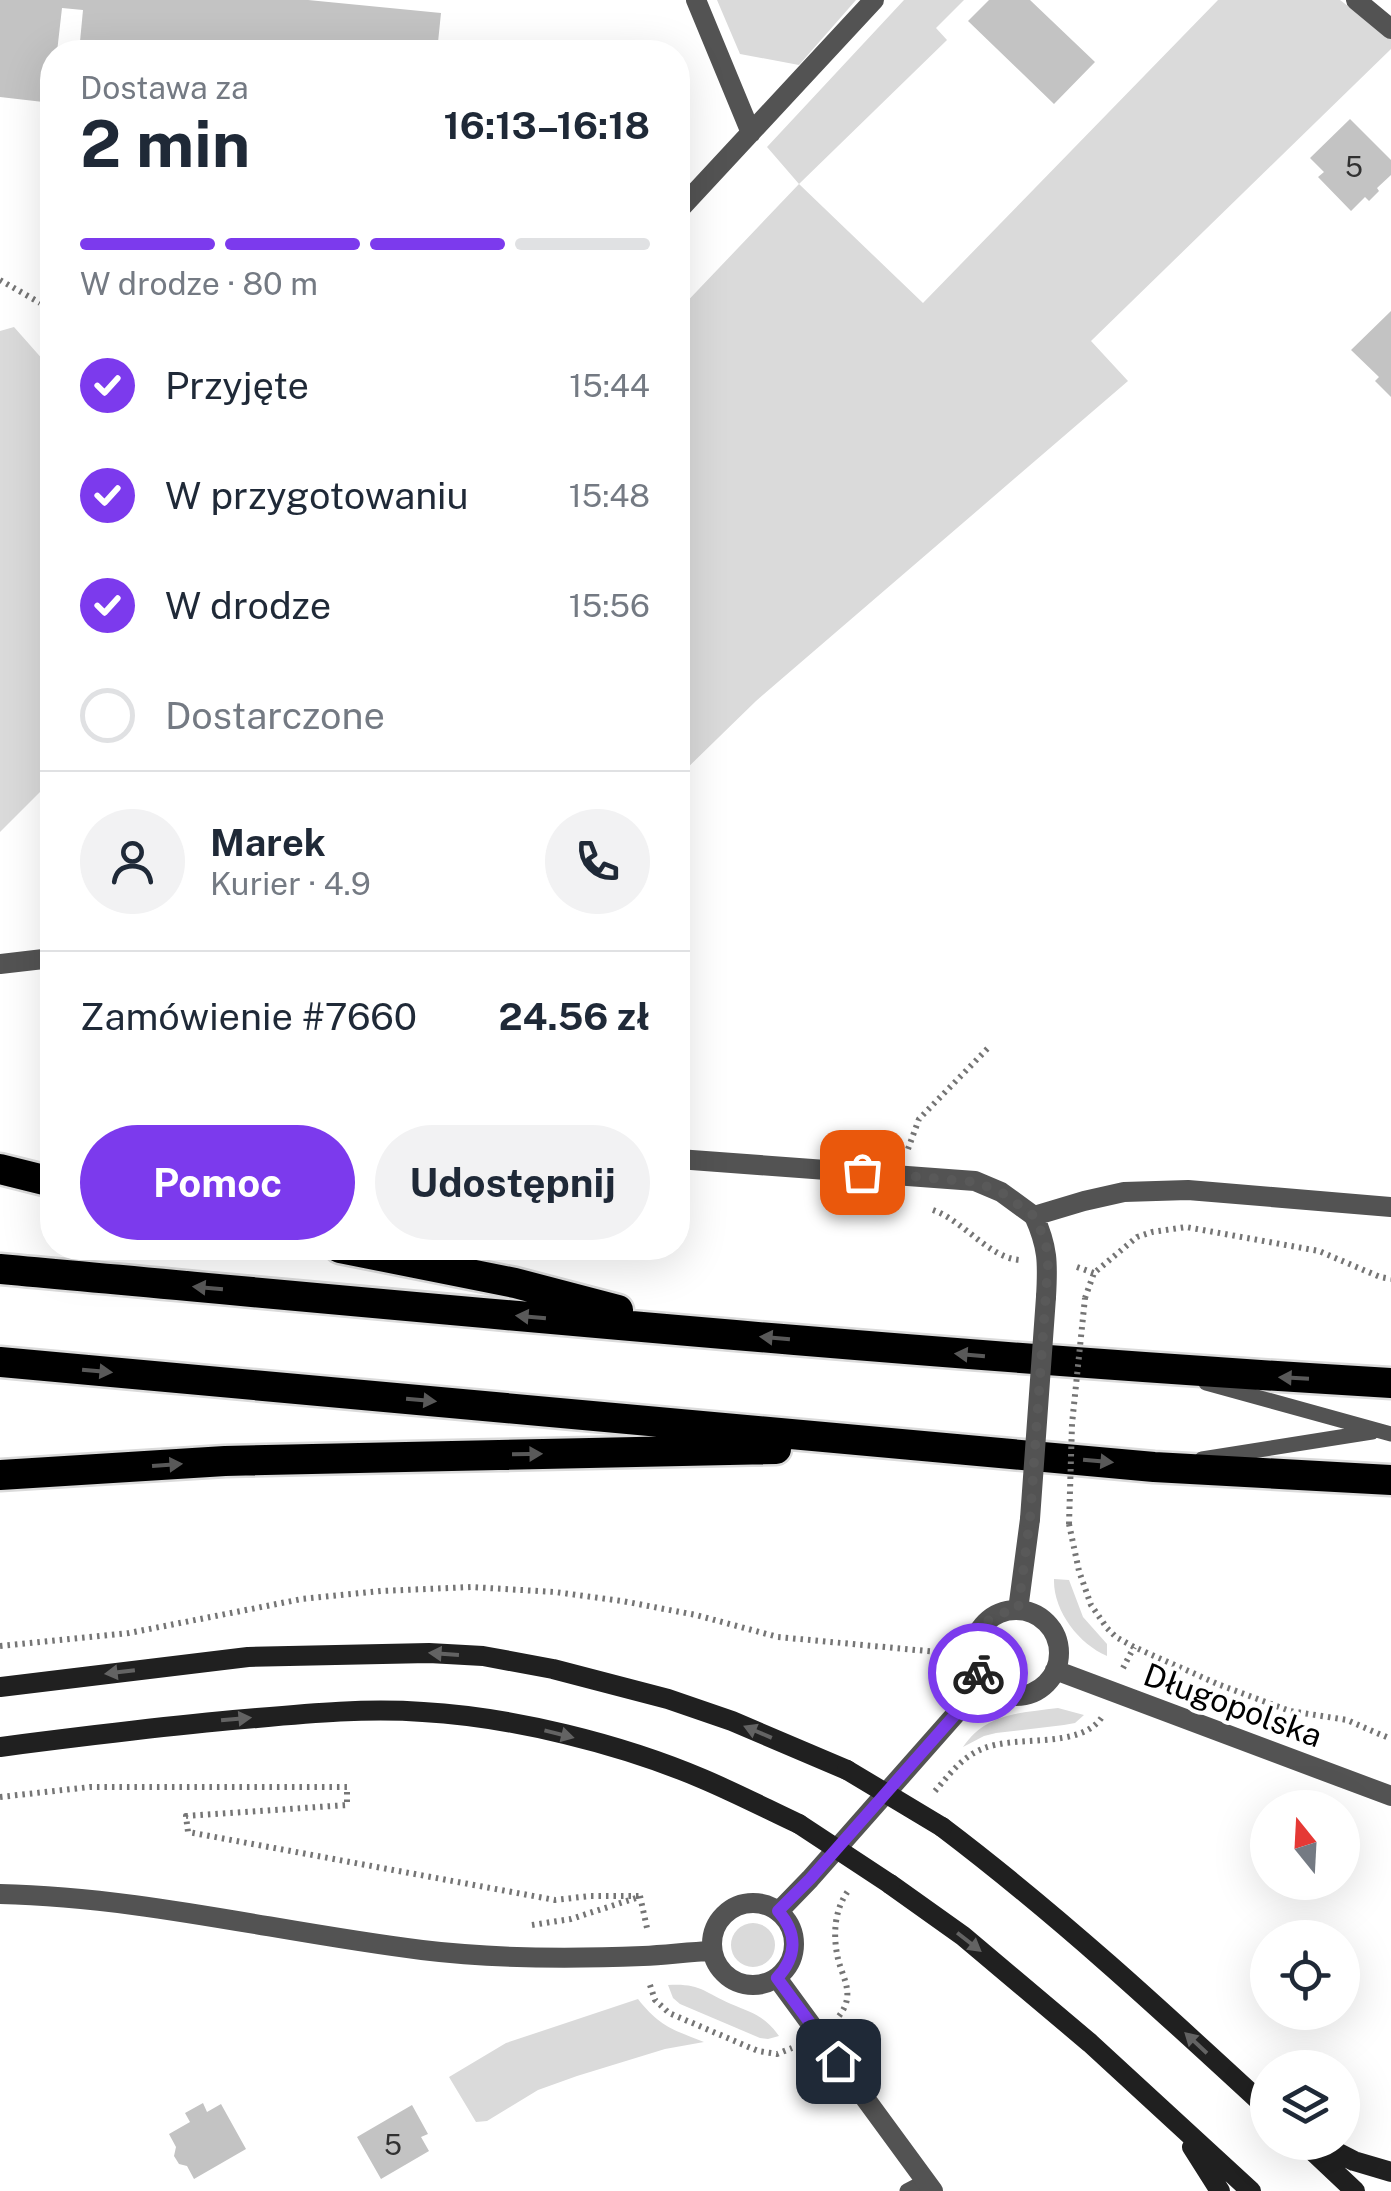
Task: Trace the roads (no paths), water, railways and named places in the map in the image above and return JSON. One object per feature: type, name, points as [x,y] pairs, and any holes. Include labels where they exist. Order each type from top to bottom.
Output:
[{"type":"highway","points":[[0,1170],[40,1179]]},
{"type":"highway","points":[[400,1260],[515,1283],[698,1332]]},
{"type":"highway","points":[[0,1269],[698,1332],[1159,1370],[1391,1384]]},
{"type":"highway","points":[[0,1362],[1154,1467],[1391,1480]]},
{"type":"highway","points":[[0,1475],[225,1461],[925,1446]]},
{"type":"main road","points":[[0,1686],[248,1657],[429,1652],[483,1656],[553,1669],[668,1699],[732,1721],[848,1770],[942,1826],[1096,1951],[1250,2093]]},
{"type":"main road","points":[[0,1747],[189,1724],[365,1710],[426,1712],[549,1731],[628,1752],[701,1778],[799,1824],[890,1884],[963,1936],[1090,2043],[1251,2191]]},
{"type":"main road","points":[[1178,2124],[1220,2191]]},
{"type":"main road","points":[[1322,2160],[1355,2191]]},
{"type":"main road","points":[[1352,2160],[1391,2172]]},
{"type":"street","points":[[696,0],[751,133]]},
{"type":"street","points":[[690,198],[874,0]]},
{"type":"street","points":[[1356,0],[1391,29]]},
{"type":"street","points":[[0,964],[40,959]]},
{"type":"street","points":[[690,1160],[975,1182],[1001,1192],[1034,1216],[1046,1242],[1048,1264],[1030,1519],[1018,1610]]},
{"type":"street","points":[[1034,1216],[1124,1192],[1188,1190],[1391,1207]]},
{"type":"street","points":[[1005,1611],[1032,1613],[1052,1630],[1058,1643],[1055,1670],[1036,1691],[1008,1695],[995,1690],[984,1682],[973,1660],[977,1635],[994,1616],[1005,1611]]},
{"type":"street","name":"Długopolska","points":[[1055,1670],[1391,1796]]},
{"type":"street","points":[[778,1911],[984,1682]]},
{"type":"street","points":[[0,1894],[115,1903],[424,1950],[526,1957],[648,1956],[711,1950]]},
{"type":"street","points":[[750,1902],[778,1911],[787,1920],[794,1945],[791,1958],[777,1978],[762,1984],[735,1982],[715,1962],[711,1950],[717,1922],[738,1905],[750,1902]]},
{"type":"street","points":[[777,1978],[922,2188]]},
{"type":"lane","points":[[1159,1370],[1387,1431]]},
{"type":"lane","points":[[1154,1467],[1387,1431]]}]
